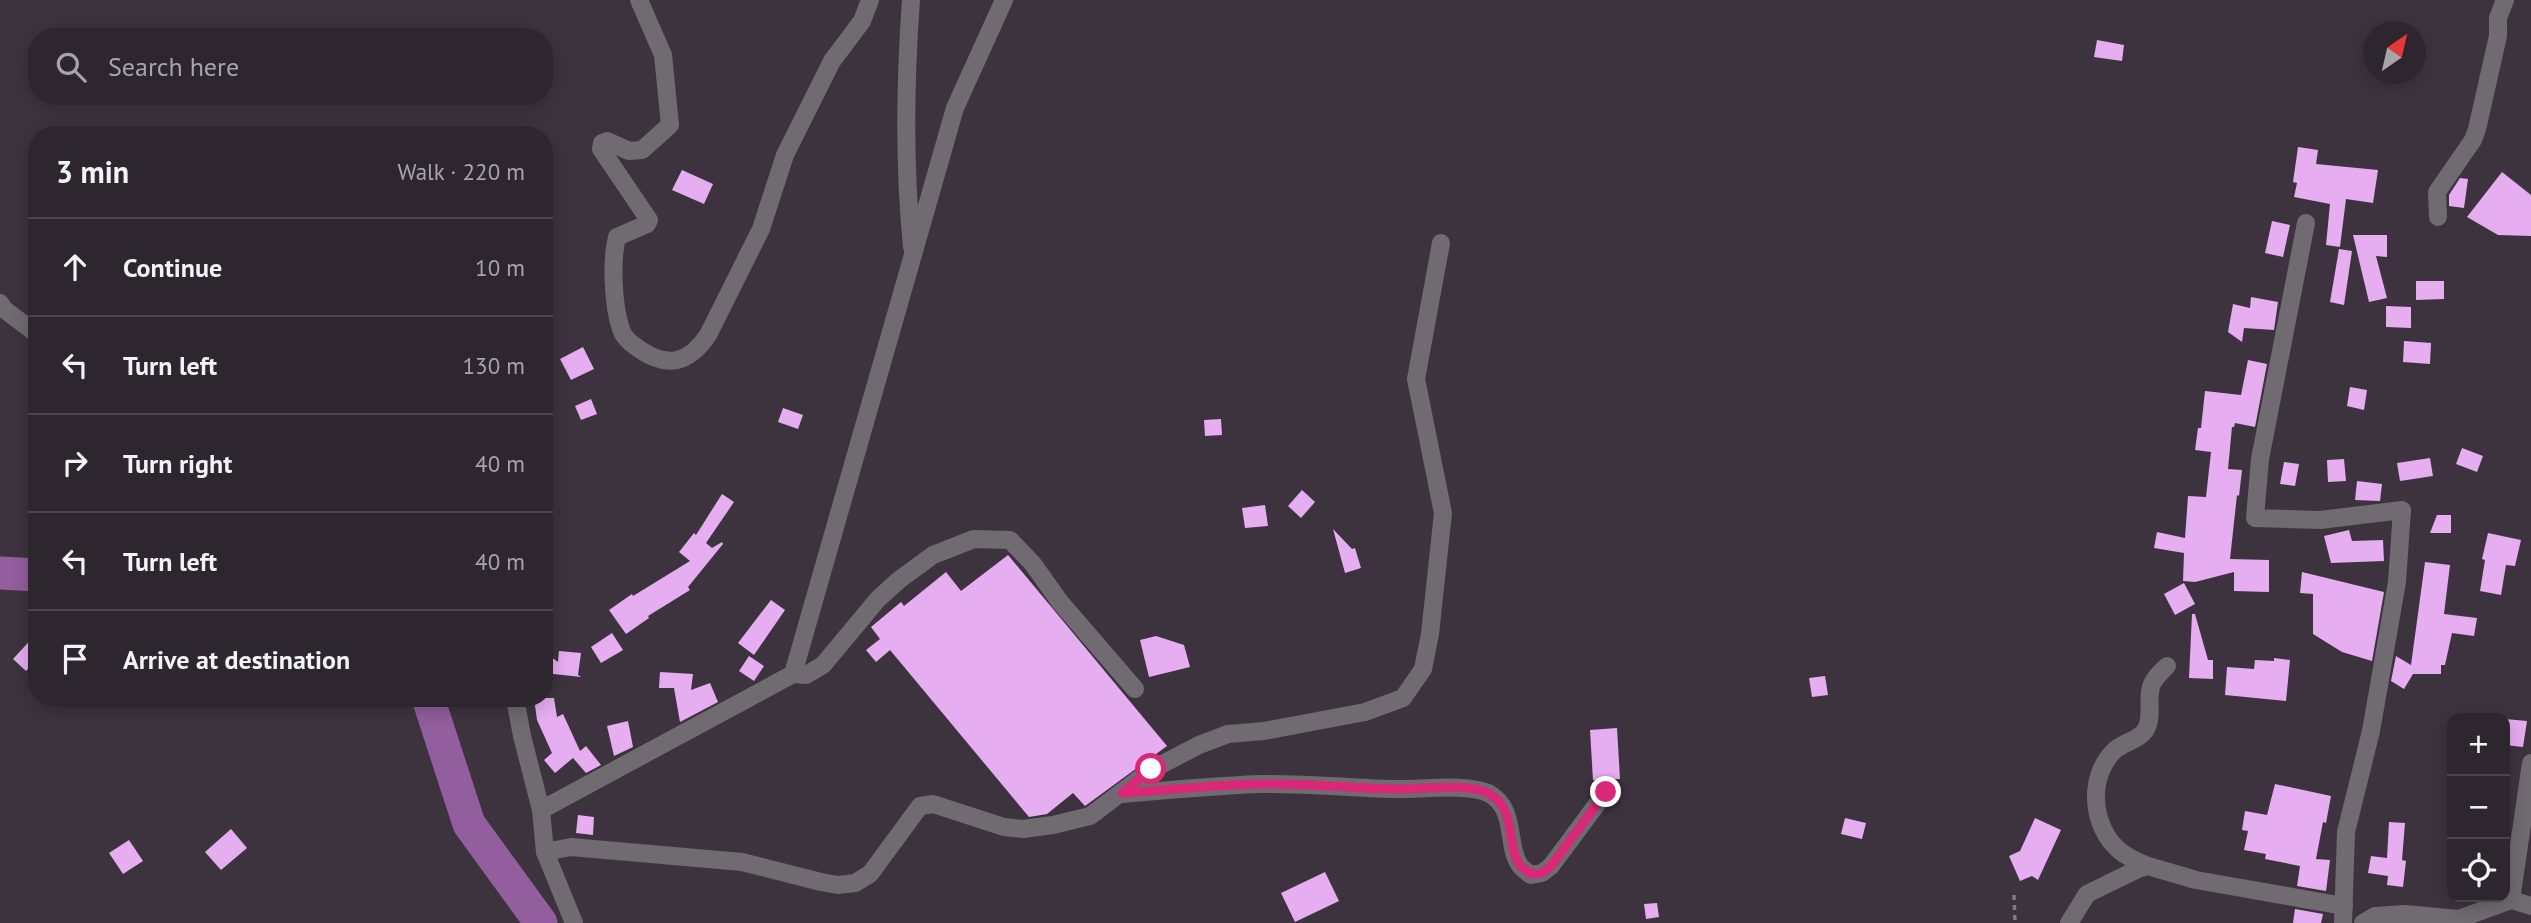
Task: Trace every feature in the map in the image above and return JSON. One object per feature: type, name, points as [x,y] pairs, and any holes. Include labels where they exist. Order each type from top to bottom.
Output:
[{"type":"street","points":[[639,0],[663,55],[670,125],[642,150],[629,151],[607,141],[601,149],[649,220],[647,224],[617,237],[614,281],[621,332],[654,359],[669,360],[684,359],[697,351],[708,335],[761,229],[785,155],[832,61],[862,22],[870,0]]},
{"type":"street","points":[[911,0],[906,187],[913,258]]},
{"type":"street","points":[[793,674],[955,108],[1004,0]]},
{"type":"street","points":[[2438,217],[2437,191],[2473,140],[2477,129],[2498,36],[2498,18],[2505,0]]},
{"type":"street","points":[[2166,666],[2151,685],[2148,702],[2149,723],[2144,733],[2115,750],[2105,765],[2096,792],[2099,821],[2109,838],[2120,851],[2148,866],[2196,880],[2343,914],[2346,832],[2371,731],[2397,582],[2402,510],[2320,520],[2255,518],[2260,459],[2306,223]]},
{"type":"street","points":[[545,852],[571,847],[742,862],[821,882],[838,885],[855,883],[870,874],[920,806],[933,803],[1003,827],[1023,829],[1090,816],[1151,769],[1199,744],[1228,734],[1264,732],[1353,715],[1403,698],[1423,669],[1430,634],[1443,513],[1416,379],[1441,243]]},
{"type":"street","points":[[0,303],[28,327]]},
{"type":"street","points":[[541,810],[793,674],[806,675],[823,665],[878,599],[899,580],[933,555],[974,538],[1010,540],[1033,564],[1060,602],[1135,689]]},
{"type":"street","points":[[517,707],[541,810],[545,852],[574,923]]},
{"type":"street","points":[[2511,900],[2531,763]]},
{"type":"street","points":[[1122,793],[1260,784],[1481,791],[1499,802],[1507,815],[1518,864],[1531,874],[1542,873],[1551,866],[1606,792]]},
{"type":"street","points":[[2069,923],[2087,894],[2148,866]]},
{"type":"street","points":[[2363,923],[2375,916],[2395,915],[2432,915],[2459,919],[2511,900],[2531,906]]},
{"type":"path","points":[[2014,895],[2015,923]]},
{"type":"building","points":[[2097,40],[2124,45],[2122,61],[2094,57]]},
{"type":"building","points":[[2298,147],[2318,150],[2316,164],[2378,170],[2373,203],[2346,199],[2340,247],[2326,245],[2330,204],[2294,197],[2297,183],[2293,182]]},
{"type":"building","points":[[682,170],[713,184],[704,204],[672,190]]},
{"type":"building","points":[[2502,172],[2531,195],[2531,236],[2498,235],[2467,217]]},
{"type":"building","points":[[2460,178],[2468,179],[2464,208],[2449,206],[2449,195]]},
{"type":"building","points":[[2272,221],[2290,225],[2283,257],[2265,253]]},
{"type":"building","points":[[2353,235],[2387,235],[2387,257],[2376,256],[2387,298],[2369,302]]},
{"type":"building","points":[[2339,249],[2352,251],[2344,305],[2330,302]]},
{"type":"building","points":[[2416,281],[2444,281],[2444,299],[2416,300]]},
{"type":"building","points":[[2251,297],[2278,302],[2274,330],[2244,328],[2242,342],[2228,332],[2233,304],[2250,308]]},
{"type":"building","points":[[2386,306],[2411,307],[2411,328],[2386,327]]},
{"type":"building","points":[[2404,341],[2431,343],[2430,364],[2403,362]]},
{"type":"building","points":[[583,347],[594,369],[571,380],[560,359]]},
{"type":"building","points":[[2248,360],[2267,364],[2255,427],[2235,423],[2232,427],[2228,469],[2242,470],[2230,559],[2269,560],[2269,592],[2234,591],[2234,572],[2195,582],[2183,581],[2184,553],[2154,548],[2157,532],[2185,538],[2188,496],[2206,497],[2211,452],[2195,450],[2198,428],[2201,428],[2205,391],[2241,395]]},
{"type":"building","points":[[2350,387],[2367,390],[2364,410],[2347,406]]},
{"type":"building","points":[[591,399],[597,414],[581,420],[575,406]]},
{"type":"building","points":[[783,408],[803,415],[798,429],[778,422]]},
{"type":"building","points":[[1221,419],[1222,435],[1205,436],[1204,420]]},
{"type":"building","points":[[2462,448],[2483,456],[2477,472],[2456,464]]},
{"type":"building","points":[[2430,458],[2433,476],[2400,481],[2397,463]]},
{"type":"building","points":[[2344,459],[2346,481],[2328,482],[2327,460]]},
{"type":"building","points":[[2284,462],[2299,464],[2295,486],[2280,484]]},
{"type":"building","points":[[2357,481],[2382,484],[2380,501],[2355,500]]},
{"type":"building","points":[[1302,490],[1315,502],[1301,518],[1288,506]]},
{"type":"building","points":[[722,494],[734,502],[706,543],[712,548],[722,542],[723,544],[688,587],[690,590],[648,616],[649,618],[626,634],[609,610],[690,561],[679,552],[694,533],[696,535]]},
{"type":"building","points":[[1265,505],[1268,526],[1245,528],[1242,508]]},
{"type":"building","points":[[2437,515],[2451,515],[2451,533],[2430,533]]},
{"type":"building","points":[[1333,529],[1352,549],[1355,548],[1361,568],[1345,573]]},
{"type":"building","points":[[2349,530],[2352,541],[2383,540],[2384,561],[2331,563],[2324,536]]},
{"type":"building","points":[[2488,533],[2521,540],[2515,566],[2506,565],[2501,595],[2480,591],[2485,560],[2482,559]]},
{"type":"building","points":[[1008,555],[1167,746],[1085,806],[1073,793],[1047,814],[1029,817],[890,650],[876,662],[866,650],[880,639],[871,627],[901,602],[904,606],[946,572],[961,591]]},
{"type":"building","points":[[2425,562],[2450,565],[2444,614],[2477,618],[2474,636],[2452,633],[2445,665],[2441,665],[2441,674],[2413,674],[2404,689],[2391,681],[2396,656],[2411,665]]},
{"type":"building","points":[[2302,572],[2384,592],[2372,661],[2342,652],[2313,634],[2313,594],[2300,593]]},
{"type":"building","points":[[2184,583],[2195,604],[2175,615],[2164,594]]},
{"type":"building","points":[[771,600],[785,610],[754,655],[738,643]]},
{"type":"building","points":[[2192,614],[2195,614],[2208,660],[2213,660],[2213,679],[2189,678]]},
{"type":"building","points":[[612,633],[623,650],[601,663],[591,647]]},
{"type":"building","points":[[1156,636],[1184,645],[1190,667],[1149,677],[1140,640]]},
{"type":"building","points":[[28,643],[26,671],[13,659]]},
{"type":"building","points":[[559,651],[581,653],[578,675],[581,677],[553,674],[553,658],[558,662]]},
{"type":"building","points":[[749,656],[764,666],[754,681],[739,671]]},
{"type":"building","points":[[2274,658],[2290,660],[2286,701],[2225,695],[2227,667],[2254,669],[2255,660],[2274,661]]},
{"type":"building","points":[[660,672],[693,674],[691,690],[710,683],[718,702],[680,722],[674,688],[659,688]]},
{"type":"building","points":[[1825,676],[1828,695],[1812,697],[1809,678]]},
{"type":"building","points":[[554,698],[557,717],[563,714],[580,751],[586,746],[601,765],[586,773],[573,758],[555,773],[544,760],[552,753],[537,720],[535,707],[553,707]]},
{"type":"building","points":[[2510,719],[2527,721],[2523,747],[2510,746]]},
{"type":"building","points":[[628,721],[633,747],[614,756],[607,726]]},
{"type":"building","points":[[1617,728],[1620,779],[1593,780],[1590,730]]},
{"type":"building","points":[[2275,784],[2331,796],[2316,859],[2330,860],[2326,891],[2297,886],[2300,866],[2265,859],[2266,854],[2244,850],[2248,831],[2242,830],[2245,811],[2267,815]]},
{"type":"building","points":[[578,815],[594,817],[593,835],[576,833]]},
{"type":"building","points":[[1845,818],[1866,823],[1862,839],[1841,834]]},
{"type":"building","points":[[2035,818],[2061,830],[2038,880],[2032,876],[2020,881],[2009,856],[2020,851]]},
{"type":"building","points":[[2389,822],[2405,823],[2402,860],[2406,861],[2403,887],[2387,885],[2388,876],[2368,873],[2371,856],[2387,858]]},
{"type":"building","points":[[231,829],[247,848],[221,870],[205,852]]},
{"type":"building","points":[[129,840],[143,861],[123,874],[109,853]]},
{"type":"building","points":[[1325,872],[1339,901],[1295,922],[1281,893]]},
{"type":"building","points":[[1657,903],[1659,917],[1646,919],[1644,904]]},
{"type":"building","points":[[2295,909],[2323,914],[2321,923],[2293,923]]},
{"type":"waterway","points":[[0,573],[28,575]]},
{"type":"waterway","points":[[431,707],[469,824],[541,923]]},
{"type":"route","points":[[1151,769],[1122,793],[1260,784],[1481,791],[1499,802],[1507,815],[1518,864],[1531,874],[1542,873],[1551,866],[1606,792]]}]
